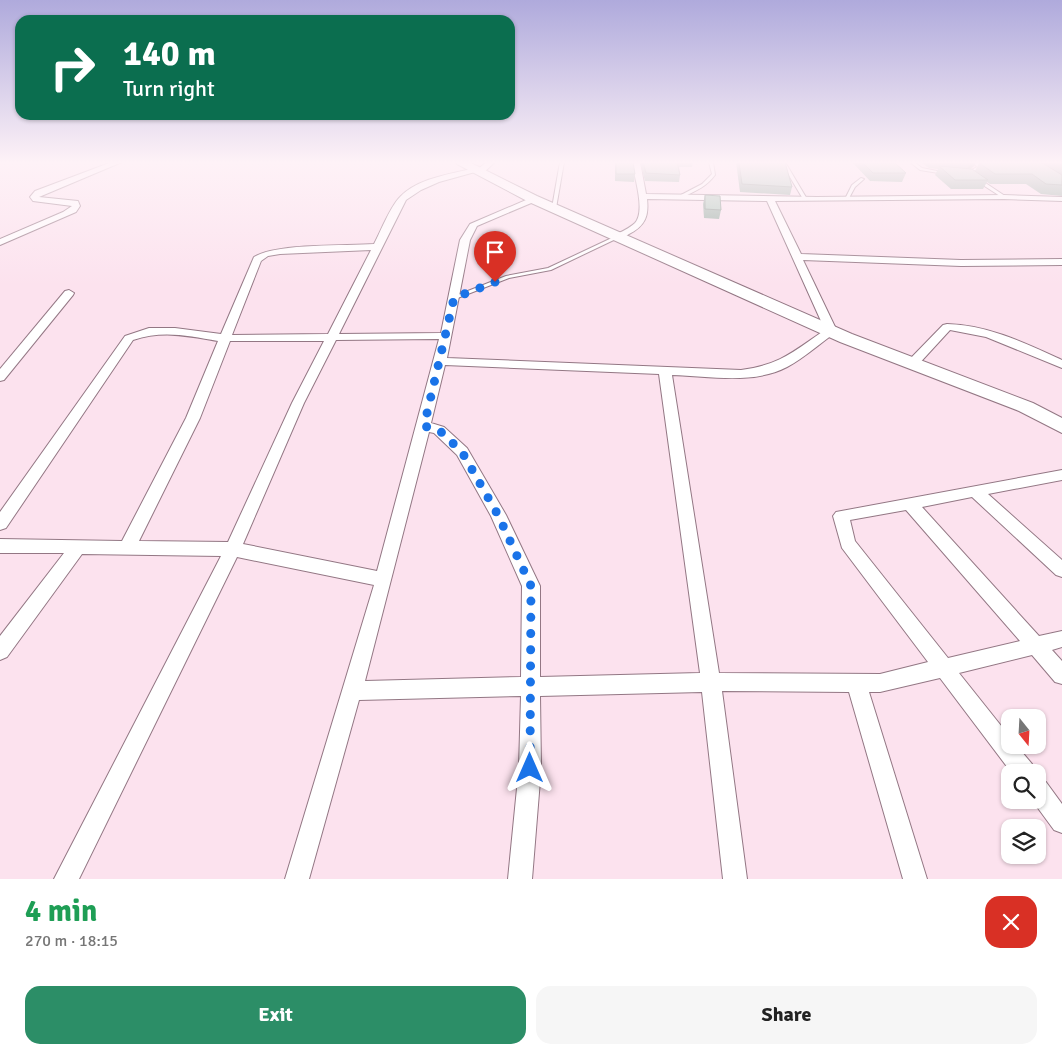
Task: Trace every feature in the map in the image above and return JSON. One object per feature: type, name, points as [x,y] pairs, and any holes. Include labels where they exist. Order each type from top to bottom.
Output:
[{"type":"street","points":[[0,242],[74,210],[75,203]]},
{"type":"street","points":[[66,879],[233,549],[298,403],[400,203]]},
{"type":"street","points":[[297,879],[354,691],[384,580],[440,361],[466,240],[474,224],[524,203]]},
{"type":"street","points":[[543,203],[831,331],[1026,407],[1062,426]]},
{"type":"street","points":[[618,237],[639,224],[643,217],[642,203]]},
{"type":"street","points":[[772,203],[831,331]]},
{"type":"street","points":[[127,548],[193,418],[257,259],[265,254],[280,251],[377,247]]},
{"type":"street","points":[[797,257],[961,263],[1062,262]]},
{"type":"street","points":[[0,378],[69,293]]},
{"type":"street","points":[[912,364],[947,327],[960,326],[978,330],[1062,364]]},
{"type":"street","points":[[0,524],[129,338],[140,332],[175,331],[225,338],[445,336]]},
{"type":"street","points":[[440,361],[740,374],[764,371],[783,364],[831,331]]},
{"type":"street","points":[[664,372],[711,682],[735,879]]},
{"type":"street","points":[[424,426],[439,430],[462,452],[498,515],[531,586],[530,768],[520,879]]},
{"type":"street","points":[[1018,764],[848,543],[841,516],[975,491],[1059,479]]},
{"type":"street","points":[[975,491],[1062,570]]},
{"type":"street","points":[[909,503],[1062,675]]},
{"type":"street","points":[[0,546],[233,549],[384,580]]},
{"type":"street","points":[[0,650],[78,547]]},
{"type":"street","points":[[354,691],[711,682],[880,682],[1062,639]]},
{"type":"street","points":[[856,682],[915,879]]},
{"type":"street","points":[[1046,801],[1062,822]]},
{"type":"lane","points":[[554,208],[555,203]]},
{"type":"lane","points":[[454,298],[508,277],[549,269],[618,237]]},
{"type":"building","points":[[705,203],[721,203],[721,210],[705,209]]},
{"type":"route","points":[[495,282],[454,298],[424,426],[439,430],[462,452],[498,515],[531,586],[530,768]]}]
